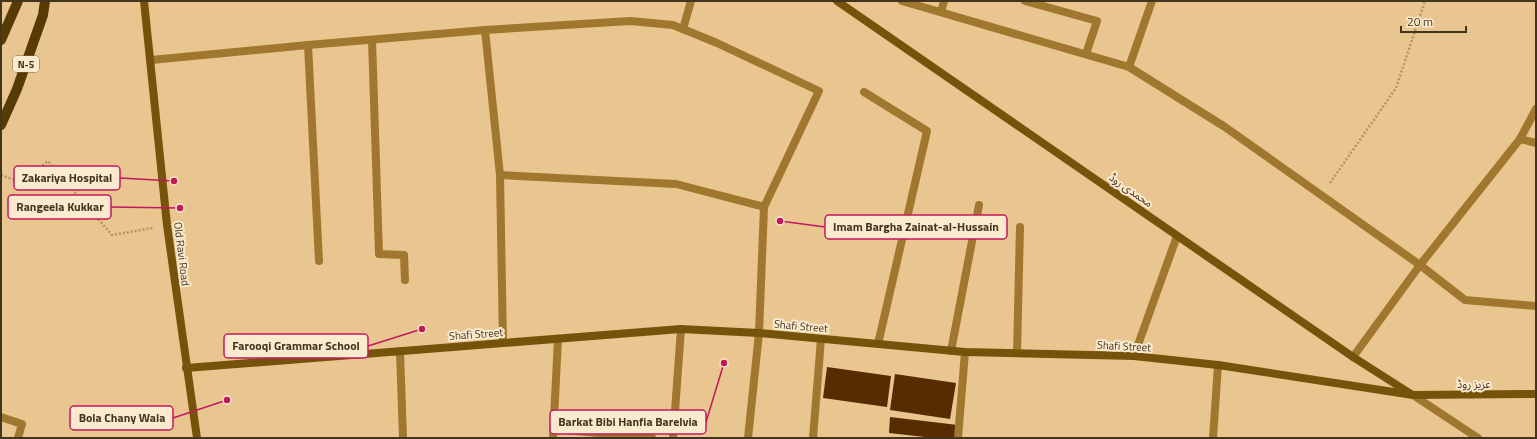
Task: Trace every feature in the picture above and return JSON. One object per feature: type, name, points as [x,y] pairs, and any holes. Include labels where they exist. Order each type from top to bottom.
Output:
[{"type":"main road","points":[[1,40],[18,1]]},
{"type":"main road","name":"N-5","points":[[1,126],[17,89],[43,15],[45,1]]},
{"type":"street","name":"Old Ravi Road","points":[[144,1],[167,225],[197,438]]},
{"type":"street","points":[[682,29],[691,1]]},
{"type":"street","name":"محمدی روڈ","points":[[837,1],[1353,357],[1413,395]]},
{"type":"street","points":[[902,1],[1129,67],[1224,127],[1420,265],[1465,300],[1536,306]]},
{"type":"street","points":[[941,12],[944,1]]},
{"type":"street","points":[[1026,1],[1097,22],[1086,54]]},
{"type":"street","points":[[1129,67],[1152,1]]},
{"type":"street","points":[[151,60],[485,30],[630,21],[673,25],[718,43],[819,91],[764,207],[759,333],[748,438]]},
{"type":"street","points":[[485,30],[500,175],[503,343]]},
{"type":"street","points":[[372,40],[379,254],[404,255],[405,280]]},
{"type":"street","points":[[308,45],[319,261]]},
{"type":"street","points":[[864,92],[927,130],[878,344]]},
{"type":"street","points":[[1353,357],[1420,265],[1520,139],[1536,109]]},
{"type":"street","points":[[1520,139],[1536,143]]},
{"type":"street","points":[[500,175],[676,184],[764,207]]},
{"type":"street","points":[[951,350],[978,205]]},
{"type":"street","points":[[1017,353],[1020,226]]},
{"type":"street","points":[[1134,356],[1177,236]]},
{"type":"street","points":[[673,438],[681,329]]},
{"type":"street","name":"Shafi Street","points":[[186,368],[681,329],[759,333],[965,352],[1134,356],[1218,365],[1413,395]]},
{"type":"street","points":[[558,339],[553,434],[652,438]]},
{"type":"street","points":[[813,438],[822,339]]},
{"type":"street","points":[[400,351],[403,438]]},
{"type":"street","points":[[958,438],[965,352]]},
{"type":"street","points":[[1213,438],[1218,365]]},
{"type":"street","name":"عزیز روڈ","points":[[1413,395],[1536,394]]},
{"type":"street","points":[[1413,395],[1478,438]]},
{"type":"street","points":[[1,418],[22,424],[18,438]]},
{"type":"path","points":[[1322,195],[1396,88],[1425,1]]},
{"type":"path","points":[[1,175],[20,182],[48,161],[112,235],[167,225]]},
{"type":"building","points":[[827,367],[891,376],[887,407],[823,398]]},
{"type":"building","points":[[895,374],[956,383],[950,419],[890,410]]},
{"type":"building","points":[[890,417],[958,425],[956,438],[934,438],[889,433]]},
{"type":"place","name":"Zakariya Hospital","points":[[174,181]]},
{"type":"place","name":"Rangeela Kukkar","points":[[180,208]]},
{"type":"place","name":"Imam Bargha Zainat-al-Hussain","points":[[780,221]]},
{"type":"place","name":"Farooqi Grammar School","points":[[422,329]]},
{"type":"place","name":"Barkat Bibi Hanfia Barelvia","points":[[724,363]]},
{"type":"place","name":"Bola Chany Wala","points":[[227,400]]}]
